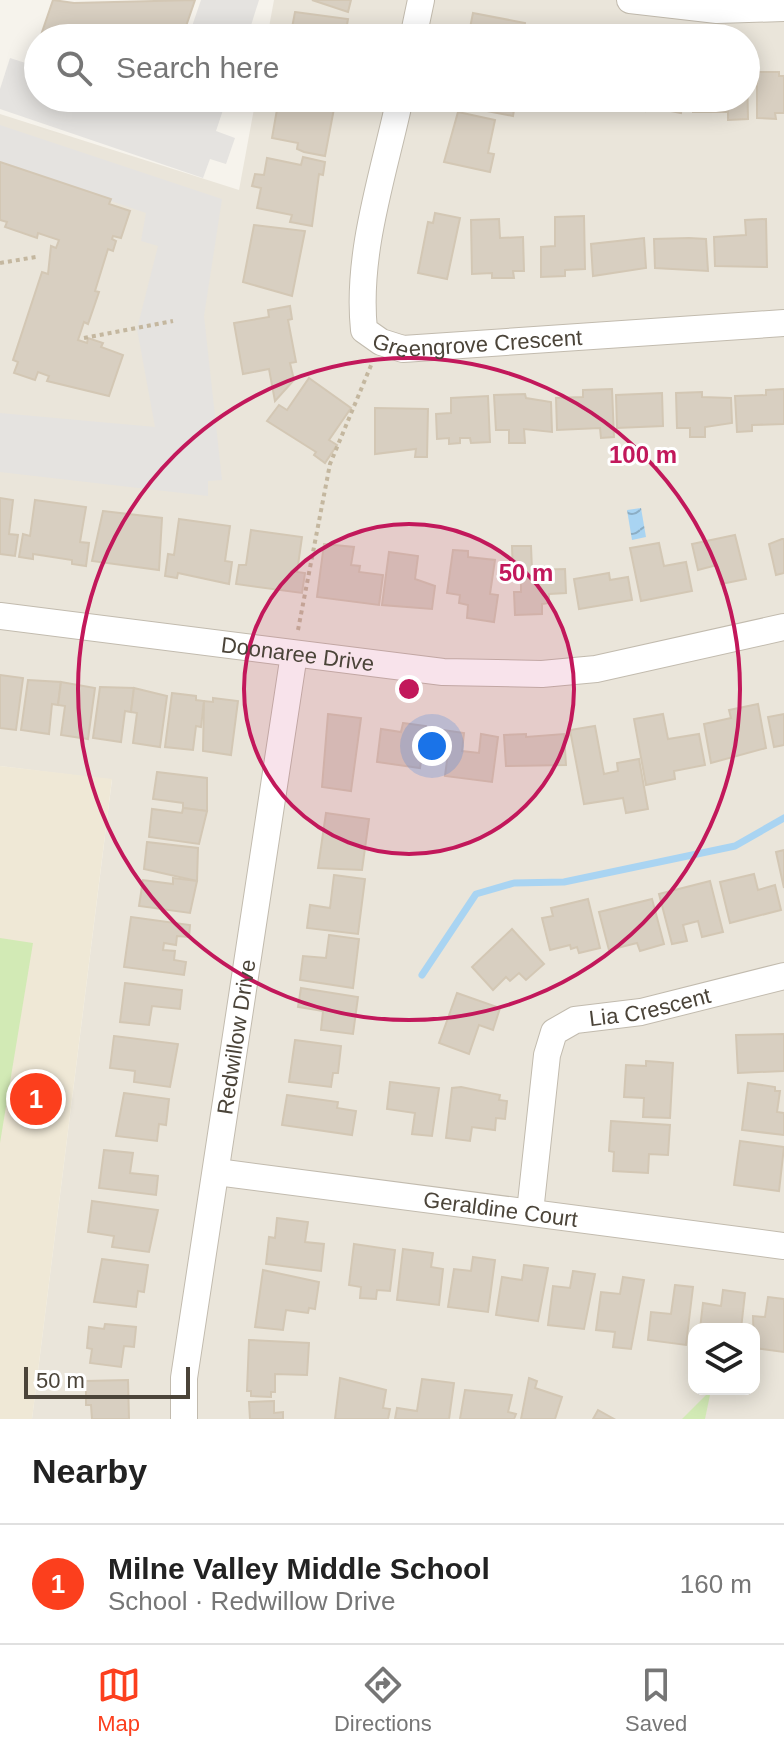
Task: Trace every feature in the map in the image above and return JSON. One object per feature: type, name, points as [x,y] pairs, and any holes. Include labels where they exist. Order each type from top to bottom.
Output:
[{"type":"street","points":[[416,24],[421,0]]},
{"type":"street","points":[[630,0],[717,10],[784,8]]},
{"type":"street","name":"Greengrove Crescent","points":[[397,112],[365,261],[361,299],[364,330],[381,342],[403,349],[784,323]]},
{"type":"street","name":"Doonaree Drive","points":[[0,616],[443,672],[542,674],[596,669],[784,627]]},
{"type":"street","name":"Redwillow Drive","points":[[184,1419],[184,1378],[294,654]]},
{"type":"street","name":"Lia Crescent","points":[[530,1212],[547,1055],[554,1032],[575,1020],[641,1012],[784,976]]},
{"type":"street","name":"Geraldine Court","points":[[217,1172],[784,1246]]},
{"type":"path","points":[[0,263],[36,257]]},
{"type":"path","points":[[84,338],[173,321]]},
{"type":"path","points":[[294,654],[330,464],[381,342]]},
{"type":"shaded area","points":[[201,0],[259,0],[251,24],[193,24]]},
{"type":"shaded area","points":[[274,0],[784,0],[784,1419],[32,1419],[112,780],[0,766],[0,114],[239,190],[253,112],[760,112],[760,24],[270,24]]},
{"type":"shaded area","points":[[10,58],[24,62],[24,112],[222,112],[216,131],[235,138],[226,164],[210,159],[203,178],[0,109],[0,89]]},
{"type":"shaded area","points":[[0,125],[222,199],[204,316],[222,480],[208,481],[208,496],[0,472],[0,413],[155,427],[137,329],[158,246],[141,241],[146,213],[0,163]]},
{"type":"shaded area","points":[[0,766],[112,779],[32,1419],[0,1419]]},
{"type":"green space","points":[[0,938],[33,943],[0,1143]]},
{"type":"green space","points":[[706,1395],[710,1395],[705,1419],[682,1419]]},
{"type":"water","points":[[641,508],[646,537],[632,540],[627,510]]},
{"type":"building","points":[[53,0],[74,3],[195,0],[187,24],[45,24]]},
{"type":"building","points":[[312,0],[351,0],[348,12]]},
{"type":"building","points":[[295,12],[348,19],[347,24],[293,24]]},
{"type":"building","points":[[473,13],[525,23],[525,24],[471,24]]},
{"type":"building","points":[[760,72],[779,72],[779,76],[784,76],[784,113],[775,113],[776,119],[757,118],[757,112],[760,112]]},
{"type":"building","points":[[277,112],[333,112],[325,156],[297,149],[298,143],[272,138]]},
{"type":"building","points":[[458,112],[495,120],[488,153],[494,154],[490,172],[444,162]]},
{"type":"building","points":[[492,112],[514,112],[513,116]]},
{"type":"building","points":[[728,112],[748,112],[748,119],[728,120]]},
{"type":"building","points":[[303,157],[325,162],[323,175],[319,174],[312,226],[290,222],[292,215],[257,208],[261,188],[252,186],[255,174],[264,175],[267,158],[301,165]]},
{"type":"building","points":[[0,162],[111,199],[109,204],[130,211],[121,238],[113,236],[112,239],[116,241],[113,251],[108,249],[95,291],[99,292],[88,324],[84,322],[78,340],[87,343],[88,338],[103,343],[101,347],[123,355],[109,396],[47,381],[49,376],[38,372],[35,380],[14,373],[18,362],[13,360],[42,272],[48,274],[51,246],[56,248],[59,240],[38,233],[37,238],[5,227],[7,222],[0,220]]},
{"type":"building","points":[[435,213],[460,218],[447,279],[418,273],[428,222],[433,223]]},
{"type":"building","points":[[584,216],[585,269],[565,270],[565,276],[541,277],[541,247],[555,246],[555,217]]},
{"type":"building","points":[[499,219],[500,238],[523,237],[524,271],[513,271],[514,278],[492,278],[492,273],[472,274],[471,220]]},
{"type":"building","points":[[766,219],[767,267],[715,266],[714,237],[746,235],[745,220]]},
{"type":"building","points":[[254,225],[305,231],[292,296],[243,282]]},
{"type":"building","points":[[644,238],[646,268],[593,276],[591,244]]},
{"type":"building","points":[[654,239],[706,239],[708,271],[655,268]]},
{"type":"building","points":[[290,306],[292,319],[288,320],[296,362],[290,363],[294,380],[275,401],[269,369],[243,374],[234,323],[269,317],[268,310]]},
{"type":"building","points":[[309,378],[351,408],[329,440],[337,445],[325,463],[314,455],[316,452],[267,421],[279,405],[287,410]]},
{"type":"building","points":[[612,389],[614,437],[601,438],[600,428],[557,430],[556,398],[583,397],[583,390]]},
{"type":"building","points":[[784,389],[784,424],[752,425],[752,431],[737,432],[735,396],[766,395],[766,390]]},
{"type":"building","points":[[702,392],[702,397],[731,398],[732,423],[705,427],[705,437],[690,437],[690,428],[677,428],[676,393]]},
{"type":"building","points":[[662,393],[663,426],[617,428],[616,395]]},
{"type":"building","points":[[525,394],[526,398],[551,402],[552,432],[524,429],[525,443],[509,443],[509,430],[496,430],[494,395]]},
{"type":"building","points":[[488,396],[490,442],[471,443],[470,438],[460,438],[460,443],[449,444],[449,438],[437,439],[436,414],[451,413],[451,398]]},
{"type":"building","points":[[375,408],[428,409],[427,457],[415,457],[416,449],[375,454]]},
{"type":"building","points":[[0,498],[13,500],[9,534],[18,535],[15,556],[0,554]]},
{"type":"building","points":[[35,500],[86,507],[80,542],[89,543],[86,566],[72,564],[72,560],[33,554],[33,559],[19,557],[23,534],[30,536]]},
{"type":"building","points":[[103,511],[162,518],[159,570],[92,561]]},
{"type":"building","points":[[179,519],[230,526],[225,561],[232,562],[229,584],[178,573],[177,578],[165,576],[168,554],[174,555]]},
{"type":"building","points":[[251,530],[302,537],[297,572],[305,573],[302,593],[236,584],[239,565],[246,565]]},
{"type":"building","points":[[735,535],[746,579],[721,584],[717,565],[698,570],[692,544]]},
{"type":"building","points":[[782,539],[784,573],[776,575],[769,544]]},
{"type":"building","points":[[659,543],[664,566],[686,562],[692,591],[641,601],[630,548]]},
{"type":"building","points":[[324,544],[354,547],[351,565],[360,566],[359,572],[383,575],[379,605],[317,597]]},
{"type":"building","points":[[512,546],[531,546],[532,570],[565,569],[566,593],[549,594],[549,603],[542,604],[542,614],[515,615],[514,592],[521,592],[521,574],[513,574]]},
{"type":"building","points":[[453,550],[468,551],[468,557],[495,560],[490,594],[498,595],[494,622],[467,618],[468,605],[459,603],[460,595],[447,593]]},
{"type":"building","points":[[389,552],[418,556],[415,579],[435,586],[432,609],[382,605]]},
{"type":"building","points":[[609,573],[610,580],[628,577],[632,600],[579,609],[574,579]]},
{"type":"building","points":[[0,675],[23,678],[16,730],[0,728]]},
{"type":"building","points":[[28,680],[61,682],[58,705],[52,704],[49,734],[21,730]]},
{"type":"building","points":[[61,682],[95,688],[88,739],[61,735],[65,706],[58,705]]},
{"type":"building","points":[[100,687],[134,688],[131,712],[125,711],[121,742],[93,738]]},
{"type":"building","points":[[134,688],[167,696],[160,747],[133,743],[137,713],[131,712]]},
{"type":"building","points":[[172,693],[196,696],[196,700],[204,701],[201,727],[196,726],[193,750],[165,747]]},
{"type":"building","points":[[213,698],[238,701],[231,755],[203,751],[204,701],[213,702]]},
{"type":"building","points":[[758,704],[766,748],[711,763],[704,724],[731,718],[729,710]]},
{"type":"building","points":[[328,714],[361,718],[351,791],[322,787]]},
{"type":"building","points":[[663,714],[668,739],[699,734],[705,765],[674,771],[675,779],[646,785],[634,719]]},
{"type":"building","points":[[784,714],[784,745],[774,747],[768,717]]},
{"type":"building","points":[[403,723],[426,726],[420,768],[377,762],[381,729],[401,732]]},
{"type":"building","points":[[595,726],[604,774],[618,771],[617,763],[639,759],[648,809],[626,813],[623,798],[584,804],[570,730]]},
{"type":"building","points":[[443,730],[464,733],[462,751],[479,753],[481,734],[498,737],[492,782],[445,776],[448,753],[440,752]]},
{"type":"building","points":[[526,734],[526,737],[564,734],[566,765],[506,766],[504,735]]},
{"type":"building","points":[[157,772],[207,778],[207,811],[183,808],[183,803],[153,799]]},
{"type":"building","points":[[183,808],[207,811],[199,844],[149,837],[152,809],[182,813]]},
{"type":"building","points":[[326,813],[369,819],[362,870],[318,868]]},
{"type":"building","points":[[147,842],[198,848],[197,881],[144,869]]},
{"type":"building","points":[[784,850],[784,888],[776,852]]},
{"type":"building","points":[[754,874],[758,890],[775,885],[781,910],[730,923],[720,882]]},
{"type":"building","points":[[334,875],[365,879],[358,934],[307,928],[310,905],[330,908]]},
{"type":"building","points":[[173,878],[197,881],[190,913],[139,906],[143,880],[173,884]]},
{"type":"building","points":[[710,881],[723,932],[702,937],[698,921],[683,925],[687,941],[672,944],[659,894]]},
{"type":"building","points":[[588,899],[600,948],[579,953],[577,947],[571,949],[570,945],[550,950],[542,918],[553,916],[551,908]]},
{"type":"building","points":[[652,899],[664,944],[640,951],[637,943],[609,950],[599,912]]},
{"type":"building","points":[[131,917],[190,925],[189,937],[177,936],[176,945],[164,943],[163,950],[175,951],[174,960],[186,962],[184,975],[124,967]]},
{"type":"building","points":[[512,929],[544,964],[526,980],[519,973],[510,981],[506,977],[493,990],[472,967]]},
{"type":"building","points":[[329,935],[359,939],[353,988],[300,980],[303,956],[326,958]]},
{"type":"building","points":[[125,983],[182,990],[180,1009],[152,1006],[149,1025],[120,1022]]},
{"type":"building","points":[[301,988],[358,997],[353,1034],[321,1030],[323,1011],[298,1007]]},
{"type":"building","points":[[457,993],[500,1008],[493,1030],[479,1025],[469,1054],[439,1043]]},
{"type":"building","points":[[784,1034],[784,1071],[738,1073],[736,1035]]},
{"type":"building","points":[[114,1036],[178,1044],[170,1087],[134,1082],[135,1071],[110,1068]]},
{"type":"building","points":[[295,1040],[341,1046],[338,1073],[333,1073],[331,1087],[289,1082]]},
{"type":"building","points":[[646,1061],[673,1063],[670,1118],[643,1117],[644,1098],[624,1097],[626,1065],[646,1066]]},
{"type":"building","points":[[390,1082],[439,1088],[432,1136],[412,1134],[415,1113],[387,1109]]},
{"type":"building","points":[[748,1083],[775,1087],[775,1091],[780,1091],[777,1112],[784,1113],[784,1135],[742,1130]]},
{"type":"building","points":[[452,1088],[500,1095],[499,1100],[507,1101],[505,1119],[496,1118],[495,1130],[472,1127],[470,1141],[446,1138]]},
{"type":"building","points":[[124,1093],[169,1099],[166,1125],[159,1124],[157,1141],[116,1136]]},
{"type":"building","points":[[287,1095],[338,1102],[337,1108],[356,1111],[352,1135],[282,1125]]},
{"type":"building","points":[[611,1121],[670,1125],[668,1155],[649,1154],[648,1173],[613,1171],[614,1152],[609,1151]]},
{"type":"building","points":[[740,1141],[784,1147],[779,1191],[734,1185]]},
{"type":"building","points":[[104,1150],[133,1153],[130,1173],[158,1176],[156,1195],[99,1188]]},
{"type":"building","points":[[92,1201],[158,1210],[149,1252],[112,1247],[114,1236],[88,1232]]},
{"type":"building","points":[[277,1218],[308,1222],[305,1242],[324,1244],[321,1271],[266,1264],[269,1237],[275,1238]]},
{"type":"building","points":[[354,1244],[395,1250],[390,1291],[377,1290],[376,1299],[360,1298],[361,1287],[349,1285]]},
{"type":"building","points":[[403,1249],[433,1253],[431,1267],[443,1269],[439,1305],[397,1300]]},
{"type":"building","points":[[473,1257],[495,1260],[488,1312],[448,1307],[454,1269],[471,1271]]},
{"type":"building","points":[[102,1259],[148,1265],[144,1292],[138,1291],[136,1307],[94,1302]]},
{"type":"building","points":[[524,1265],[548,1268],[538,1321],[496,1315],[502,1277],[522,1280]]},
{"type":"building","points":[[263,1270],[319,1282],[315,1309],[309,1308],[308,1313],[286,1310],[283,1330],[255,1327]]},
{"type":"building","points":[[573,1271],[595,1274],[584,1329],[548,1325],[553,1286],[570,1288]]},
{"type":"building","points":[[623,1277],[644,1280],[631,1349],[613,1347],[615,1332],[596,1330],[601,1292],[620,1294]]},
{"type":"building","points":[[675,1285],[693,1287],[686,1345],[648,1340],[651,1312],[671,1314]]},
{"type":"building","points":[[723,1290],[745,1293],[742,1323],[701,1323],[703,1303],[721,1306]]},
{"type":"building","points":[[768,1297],[784,1299],[784,1352],[760,1349],[760,1323],[753,1323],[753,1316],[765,1317]]},
{"type":"building","points":[[105,1324],[136,1327],[134,1347],[124,1346],[121,1367],[90,1363],[92,1349],[87,1348],[89,1327],[104,1329]]},
{"type":"building","points":[[249,1340],[309,1343],[307,1375],[275,1374],[275,1392],[271,1392],[271,1397],[251,1396],[251,1391],[247,1391]]},
{"type":"building","points":[[340,1378],[386,1390],[383,1408],[390,1409],[388,1419],[335,1419]]},
{"type":"building","points":[[529,1378],[537,1381],[535,1388],[562,1397],[555,1419],[521,1419]]},
{"type":"building","points":[[422,1379],[454,1383],[449,1419],[395,1419],[397,1408],[417,1411]]},
{"type":"building","points":[[128,1380],[129,1419],[92,1419],[91,1405],[86,1405],[86,1381]]},
{"type":"building","points":[[465,1390],[512,1395],[508,1412],[516,1414],[514,1419],[460,1419]]},
{"type":"building","points":[[274,1401],[274,1413],[283,1412],[283,1419],[250,1419],[249,1402]]},
{"type":"building","points":[[598,1410],[614,1419],[593,1419]]},
{"type":"waterway","points":[[422,975],[476,894],[514,883],[564,882],[735,846],[784,818]]},
{"type":"place","name":"Milne Valley Middle School","points":[[36,1099]]}]
